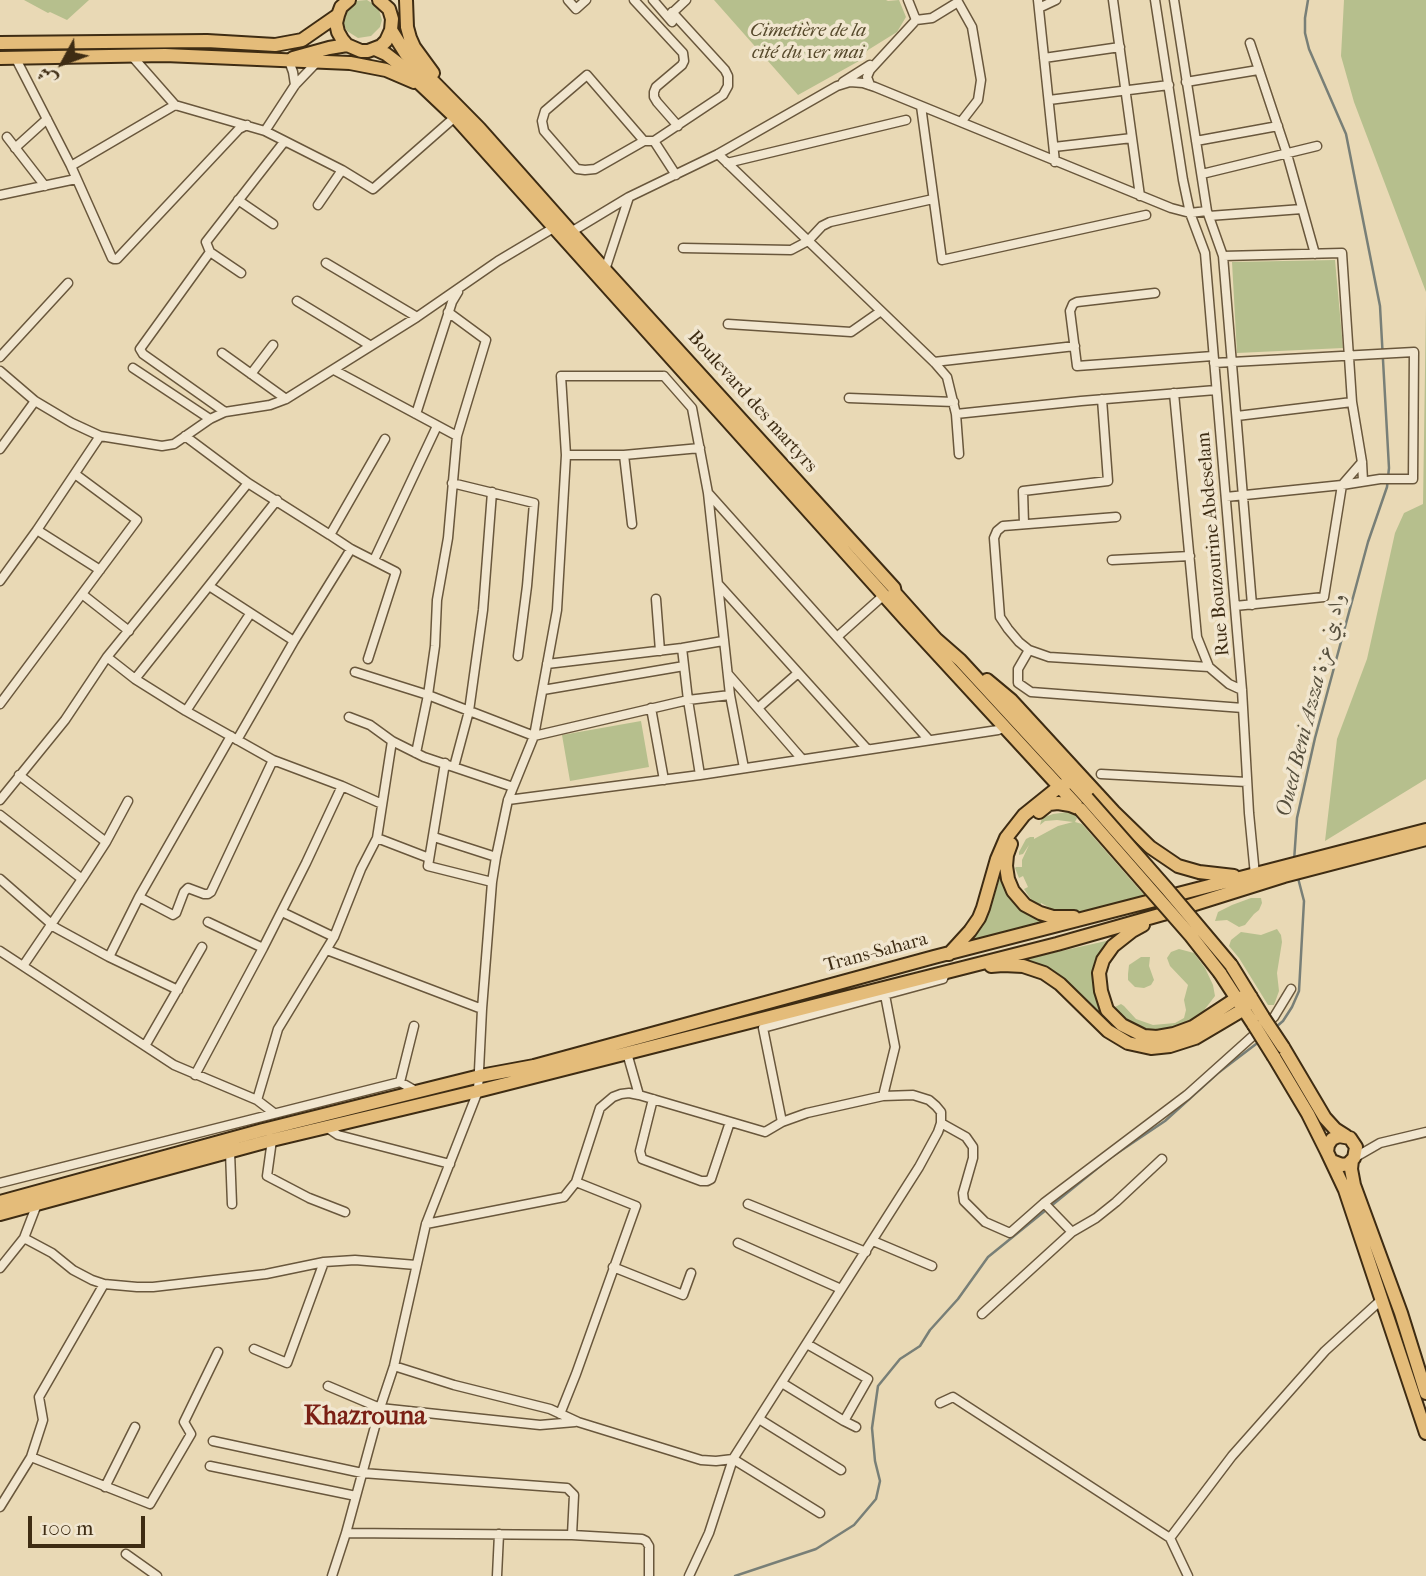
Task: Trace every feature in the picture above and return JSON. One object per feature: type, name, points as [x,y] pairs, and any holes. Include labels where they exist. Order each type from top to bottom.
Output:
[{"type":"highway","name":"Boulevard des martyrs","points":[[379,0],[388,9],[392,19],[391,30],[406,54],[479,128],[606,270],[675,355],[884,596],[1041,766],[1066,785]]},
{"type":"highway","points":[[406,0],[410,38],[443,92]]},
{"type":"highway","points":[[0,43],[207,41],[275,45],[302,40],[342,5]]},
{"type":"highway","points":[[342,5],[336,23],[343,46]]},
{"type":"highway","points":[[286,61],[343,46],[361,51],[375,49],[386,41],[391,30]]},
{"type":"highway","points":[[317,62],[343,46]]},
{"type":"highway","name":"Boulevard des martyrs","points":[[375,49],[393,59],[455,117],[894,588],[895,593],[936,639],[960,660],[1066,785]]},
{"type":"highway","points":[[0,58],[165,55],[350,63],[405,77],[424,87]]},
{"type":"highway","points":[[960,660],[1011,700],[1114,812],[1150,847],[1178,866],[1199,872],[1250,876]]},
{"type":"highway","points":[[1041,766],[1045,802],[1013,841],[1007,855],[1008,879],[1013,891],[1025,905],[1040,913],[1053,917],[1092,917]]},
{"type":"highway","points":[[948,954],[979,918],[1006,838],[1024,815],[1066,785],[1191,936],[1251,997],[1259,1021],[1278,1052],[1325,1118],[1356,1147],[1351,1169],[1354,1185],[1401,1313],[1426,1394]]},
{"type":"highway","points":[[1045,802],[1084,804]]},
{"type":"highway","points":[[0,1214],[272,1140],[478,1091],[1057,944],[1163,914],[1284,872],[1426,830]]},
{"type":"highway","points":[[1307,865],[1426,839]]},
{"type":"highway","name":"Trans-Sahara","points":[[0,1202],[263,1130],[480,1076],[534,1066],[1250,876],[1284,872]]},
{"type":"highway","points":[[1163,914],[1132,931],[1106,955],[1100,973],[1100,985],[1108,1010],[1122,1025],[1139,1035],[1151,1037],[1174,1034],[1194,1027],[1215,1013],[1240,1004]]},
{"type":"highway","points":[[948,972],[1013,965],[1044,973],[1070,993],[1108,1031],[1128,1043],[1151,1048],[1170,1046],[1195,1038],[1251,997]]},
{"type":"highway","points":[[1226,969],[1240,1004],[1259,1021]]},
{"type":"highway","points":[[1215,1013],[1223,994],[1226,969]]},
{"type":"highway","points":[[1278,1052],[1345,1190],[1426,1433]]},
{"type":"highway","points":[[1329,1157],[1328,1145],[1332,1139],[1339,1136],[1348,1137]]},
{"type":"highway","points":[[1329,1157],[1342,1165],[1353,1159]]},
{"type":"street","points":[[568,0],[576,9],[586,0]]},
{"type":"street","points":[[634,0],[683,53],[682,65],[654,92],[654,97],[678,126]]},
{"type":"street","points":[[644,141],[587,75],[545,111],[542,121],[544,131],[577,169],[595,169],[644,141],[654,141],[723,95],[728,86],[725,70],[653,0]]},
{"type":"street","points":[[662,31],[686,0]]},
{"type":"street","points":[[908,0],[916,20]]},
{"type":"street","points":[[1055,162],[1039,4],[1056,0]]},
{"type":"street","points":[[1113,0],[1140,196]]},
{"type":"street","name":"Rue Bouzourine Abdeselam","points":[[1155,0],[1190,213],[1205,253],[1242,690],[1250,876]]},
{"type":"street","points":[[1174,0],[1208,213],[1223,256],[1252,605]]},
{"type":"street","points":[[870,85],[867,76],[870,70],[916,20],[932,18],[959,1],[972,27],[981,80],[978,100],[961,122]]},
{"type":"street","points":[[1250,43],[1287,154],[1315,254]]},
{"type":"street","points":[[1044,58],[1121,47]]},
{"type":"street","points":[[131,55],[175,105],[265,131],[373,189],[455,117]]},
{"type":"street","points":[[15,57],[71,166],[112,258],[117,259],[239,129],[247,125]]},
{"type":"street","points":[[572,232],[629,197],[718,154],[864,70],[880,58]]},
{"type":"street","points":[[286,61],[293,72],[295,85]]},
{"type":"street","points":[[265,131],[295,85],[317,62]]},
{"type":"street","points":[[1186,82],[1258,70]]},
{"type":"street","points":[[837,86],[850,82],[870,85],[1171,208],[1190,213],[1302,209]]},
{"type":"street","points":[[1049,100],[1169,85]]},
{"type":"street","points":[[71,166],[175,105]]},
{"type":"street","points":[[921,106],[942,260],[1146,215]]},
{"type":"street","points":[[15,148],[47,119]]},
{"type":"street","points":[[727,163],[906,120]]},
{"type":"street","points":[[1196,141],[1278,126]]},
{"type":"street","points":[[7,137],[45,186]]},
{"type":"street","points":[[1054,147],[1132,138]]},
{"type":"street","points":[[654,141],[676,175]]},
{"type":"street","points":[[241,273],[210,252],[206,242],[284,142]]},
{"type":"street","points":[[1202,174],[1317,146]]},
{"type":"street","points":[[718,154],[947,377],[956,414],[959,454]]},
{"type":"street","points":[[318,205],[342,170]]},
{"type":"street","points":[[0,195],[76,179]]},
{"type":"street","points":[[606,270],[629,197]]},
{"type":"street","points":[[683,248],[791,250],[808,241],[822,226],[830,222],[933,199]]},
{"type":"street","points":[[238,200],[273,224]]},
{"type":"street","points":[[0,371],[34,401],[100,436],[162,446],[174,443],[225,412],[270,405],[286,399],[555,227]]},
{"type":"street","points":[[210,252],[140,349],[143,354],[225,412]]},
{"type":"street","points":[[1223,256],[1342,253],[1352,402],[1363,481]]},
{"type":"street","points":[[326,263],[417,317]]},
{"type":"street","points":[[0,357],[68,283]]},
{"type":"street","points":[[415,414],[448,312],[462,286]]},
{"type":"street","points":[[1155,293],[1073,304],[1070,311],[1077,366],[1414,352],[1413,479],[1380,479],[1226,497]]},
{"type":"street","points":[[297,301],[371,346]]},
{"type":"street","points":[[416,752],[435,646],[437,600],[448,538],[457,436],[486,340],[448,312]]},
{"type":"street","points":[[728,324],[851,332],[881,312]]},
{"type":"street","points":[[251,374],[273,345]]},
{"type":"street","points":[[934,362],[1075,346]]},
{"type":"street","points":[[222,353],[286,399]]},
{"type":"street","points":[[664,376],[675,355]]},
{"type":"street","points":[[133,368],[210,419]]},
{"type":"street","points":[[334,370],[457,436]]},
{"type":"street","points":[[332,1576],[394,1366],[426,1224],[478,1091],[482,1009],[496,857],[508,800],[534,736],[558,610],[566,455],[561,376],[664,376],[692,408],[708,493],[730,695],[744,768]]},
{"type":"street","points":[[956,414],[1216,390]]},
{"type":"street","points":[[1174,393],[1197,637],[1209,667],[1229,684],[1242,690]]},
{"type":"street","points":[[849,398],[954,402]]},
{"type":"street","points":[[1024,524],[1023,491],[1108,481],[1102,399]]},
{"type":"street","points":[[0,449],[34,401]]},
{"type":"street","points":[[1237,416],[1352,402]]},
{"type":"street","points":[[374,560],[437,426]]},
{"type":"street","points":[[0,581],[100,436]]},
{"type":"street","points":[[185,436],[248,482],[351,549],[396,572],[368,659]]},
{"type":"street","points":[[330,535],[385,439]]},
{"type":"street","points":[[566,455],[624,455],[700,448]]},
{"type":"street","points":[[624,455],[632,524]]},
{"type":"street","points":[[1235,606],[1324,597],[1342,485],[1362,461]]},
{"type":"street","points":[[0,704],[138,520],[75,474]]},
{"type":"street","points":[[0,800],[65,720],[107,657],[248,482]]},
{"type":"street","points":[[452,483],[534,503],[518,656]]},
{"type":"street","points":[[454,767],[469,711],[483,610],[492,492]]},
{"type":"street","points":[[708,493],[929,740]]},
{"type":"street","points":[[135,679],[277,500]]},
{"type":"street","points":[[1116,517],[1003,526],[997,531],[994,538],[1000,617],[1019,642],[1029,650],[1049,657],[1209,667]]},
{"type":"street","points":[[37,530],[100,570]]},
{"type":"street","points":[[109,957],[139,897],[351,549]]},
{"type":"street","points":[[1112,560],[1190,556]]},
{"type":"street","points":[[719,585],[867,749]]},
{"type":"street","points":[[209,586],[295,641]]},
{"type":"street","points":[[82,594],[129,631]]},
{"type":"street","points":[[837,637],[884,596]]},
{"type":"street","points":[[656,599],[660,651]]},
{"type":"street","points":[[186,711],[250,614]]},
{"type":"street","points":[[548,664],[723,641]]},
{"type":"street","points":[[682,648],[700,775]]},
{"type":"street","points":[[1029,650],[1018,669],[1018,682],[1031,692],[1243,708]]},
{"type":"street","points":[[107,657],[135,679],[186,711],[272,760],[382,804]]},
{"type":"street","points":[[543,690],[684,666]]},
{"type":"street","points":[[355,672],[428,695],[534,736],[688,700],[730,695]]},
{"type":"street","points":[[758,708],[798,673]]},
{"type":"street","points":[[728,674],[802,759]]},
{"type":"street","points":[[651,708],[664,780]]},
{"type":"street","points":[[349,717],[370,725],[392,741],[416,752],[513,787]]},
{"type":"street","points":[[508,800],[700,775],[1005,727]]},
{"type":"street","points":[[257,1100],[278,1029],[334,937],[361,869],[377,838],[392,741]]},
{"type":"street","points":[[139,897],[173,915],[187,889],[204,894],[211,892],[272,760]]},
{"type":"street","points":[[445,763],[428,866],[492,882]]},
{"type":"street","points":[[1101,774],[1247,782]]},
{"type":"street","points":[[19,775],[106,842]]},
{"type":"street","points":[[194,1075],[282,912],[342,786]]},
{"type":"street","points":[[23,966],[106,842],[128,801]]},
{"type":"street","points":[[0,816],[82,879]]},
{"type":"street","points":[[434,837],[496,857]]},
{"type":"street","points":[[377,838],[429,858]]},
{"type":"street","points":[[0,879],[57,928],[178,990]]},
{"type":"street","points":[[282,912],[334,937]]},
{"type":"street","points":[[208,922],[263,948]]},
{"type":"street","points":[[145,1046],[202,947]]},
{"type":"street","points":[[327,950],[482,1009]]},
{"type":"street","points":[[0,951],[174,1065],[257,1100],[274,1113]]},
{"type":"street","points":[[782,1122],[763,1028],[943,979],[948,972]]},
{"type":"street","points":[[941,1123],[966,1137],[973,1147],[973,1158],[963,1194],[964,1201],[985,1222],[1010,1233],[1044,1203],[1187,1095],[1274,1017],[1291,989]]},
{"type":"street","points":[[883,1096],[895,1047],[885,995]]},
{"type":"street","points":[[400,1082],[414,1026]]},
{"type":"street","points":[[627,1053],[639,1095]]},
{"type":"street","points":[[0,1183],[400,1082],[417,1092]]},
{"type":"street","points":[[426,1224],[564,1197],[576,1182],[600,1108],[621,1094],[639,1095],[765,1132],[782,1122],[807,1113],[883,1096],[913,1095],[929,1101],[941,1112],[941,1123],[919,1167],[733,1460],[709,1533],[689,1576]]},
{"type":"street","points":[[653,1099],[640,1151],[642,1160],[701,1181],[710,1178],[730,1122]]},
{"type":"street","points":[[326,1127],[338,1135],[450,1164]]},
{"type":"street","points":[[1348,1137],[1362,1142],[1380,1143],[1426,1132]]},
{"type":"street","points":[[272,1140],[267,1176],[309,1198],[345,1212]]},
{"type":"street","points":[[1353,1159],[1380,1143]]},
{"type":"street","points":[[230,1152],[232,1204]]},
{"type":"street","points":[[982,1314],[1072,1232],[1116,1202],[1162,1159]]},
{"type":"street","points":[[560,1414],[636,1206],[576,1182]]},
{"type":"street","points":[[1044,1203],[1072,1232]]},
{"type":"street","points":[[0,1268],[24,1238],[37,1204]]},
{"type":"street","points":[[748,1204],[866,1251]]},
{"type":"street","points":[[24,1238],[52,1252],[73,1270],[104,1284],[153,1287],[266,1273],[324,1262],[355,1260],[416,1265]]},
{"type":"street","points":[[873,1241],[932,1266]]},
{"type":"street","points":[[738,1243],[841,1289]]},
{"type":"street","points":[[254,1349],[287,1363],[324,1262]]},
{"type":"street","points":[[613,1267],[683,1295],[691,1273]]},
{"type":"street","points":[[0,1507],[31,1457],[43,1420],[39,1397],[104,1284]]},
{"type":"street","points":[[1170,1538],[1232,1456],[1325,1350],[1381,1300]]},
{"type":"street","points":[[807,1344],[868,1379],[844,1421]]},
{"type":"street","points":[[31,1457],[147,1504],[152,1502],[191,1434],[184,1422],[218,1352]]},
{"type":"street","points":[[394,1366],[454,1385],[550,1409],[578,1422],[701,1460],[733,1460],[820,1513]]},
{"type":"street","points":[[782,1383],[856,1427]]},
{"type":"street","points":[[328,1386],[380,1408],[540,1425],[578,1422]]},
{"type":"street","points":[[940,1403],[953,1397],[1170,1538],[1188,1576]]},
{"type":"street","points":[[760,1419],[841,1470]]},
{"type":"street","points":[[105,1487],[135,1427]]},
{"type":"street","points":[[213,1441],[362,1474],[567,1489],[574,1495],[572,1535]]},
{"type":"street","points":[[210,1466],[356,1496]]},
{"type":"street","points":[[346,1533],[572,1535],[642,1539],[649,1546],[649,1576]]},
{"type":"street","points":[[498,1576],[499,1534]]},
{"type":"street","points":[[126,1554],[157,1576]]},
{"type":"green space","points":[[24,0],[89,0],[67,20]]},
{"type":"green space","points":[[367,0],[378,7],[382,20],[380,27],[371,36],[358,38],[347,31],[344,13],[350,4]]},
{"type":"green space","name":"Cimetière de la cité du 1er mai","points":[[714,0],[899,0],[906,17],[897,32],[868,50],[859,61],[798,95]]},
{"type":"green space","points":[[1344,0],[1426,0],[1426,292],[1354,102],[1341,56]]},
{"type":"green space","points":[[1335,260],[1343,348],[1237,353],[1232,262]]},
{"type":"green space","points":[[1426,305],[1426,779],[1325,841],[1337,739],[1367,659],[1395,533],[1404,513],[1423,504]]},
{"type":"green space","points":[[641,721],[649,767],[570,781],[562,735]]},
{"type":"green space","points":[[1068,812],[1075,815],[1075,822],[1082,824],[1145,896],[1142,897],[1143,900],[1081,914],[1060,912],[1041,903],[1041,906],[1038,906],[1032,901],[1024,889],[1028,887],[1023,876],[1019,878],[1015,868],[1022,867],[1022,860],[1029,845],[1023,854],[1019,855],[1019,852],[1026,839],[1034,839],[1058,826],[1073,822],[1045,821],[1040,825],[1042,818]]},
{"type":"green space","points":[[1005,860],[1011,897],[1015,903],[1038,920],[1055,923],[971,941],[989,914]]},
{"type":"green space","points":[[1251,898],[1261,898],[1262,903],[1245,925],[1239,927],[1227,920],[1215,921],[1218,912]]},
{"type":"green space","points":[[1277,929],[1282,942],[1277,973],[1279,991],[1274,1005],[1268,1005],[1229,946],[1231,940],[1241,932],[1261,935]]},
{"type":"green space","points":[[1115,939],[1105,949],[1105,1012],[1155,1044],[1126,1037],[1021,960]]},
{"type":"green space","points":[[1179,949],[1194,953],[1205,968],[1215,996],[1194,1020],[1153,1033],[1141,1030],[1115,1007],[1121,1004],[1136,1019],[1153,1025],[1175,1023],[1184,1018],[1184,1000],[1188,985],[1170,966],[1167,958],[1171,952]]},
{"type":"green space","points":[[1141,957],[1150,957],[1149,966],[1154,980],[1144,988],[1135,987],[1128,980],[1129,965]]},
{"type":"waterway","name":"Oued Beni Azza واد بني عزة","points":[[1294,861],[1297,818],[1315,738],[1368,542],[1387,487],[1389,468],[1380,306],[1346,134],[1309,49],[1305,33],[1308,0]]},
{"type":"waterway","name":"Oued Beni Azza واد بني عزة","points":[[1276,1027],[1292,1007],[1299,991],[1304,901],[1298,878]]},
{"type":"waterway","name":"Oued Beni Azza واد بني عزة","points":[[1051,1206],[1110,1158],[1165,1121],[1218,1073],[1260,1041]]},
{"type":"waterway","name":"Oued Beni Azza واد بني عزة","points":[[735,1576],[816,1549],[854,1525],[876,1499],[880,1481],[872,1428],[878,1386],[900,1359],[920,1346],[988,1257],[1046,1210]]},
{"type":"district","name":"Khazrouna","points":[[365,1418]]}]
